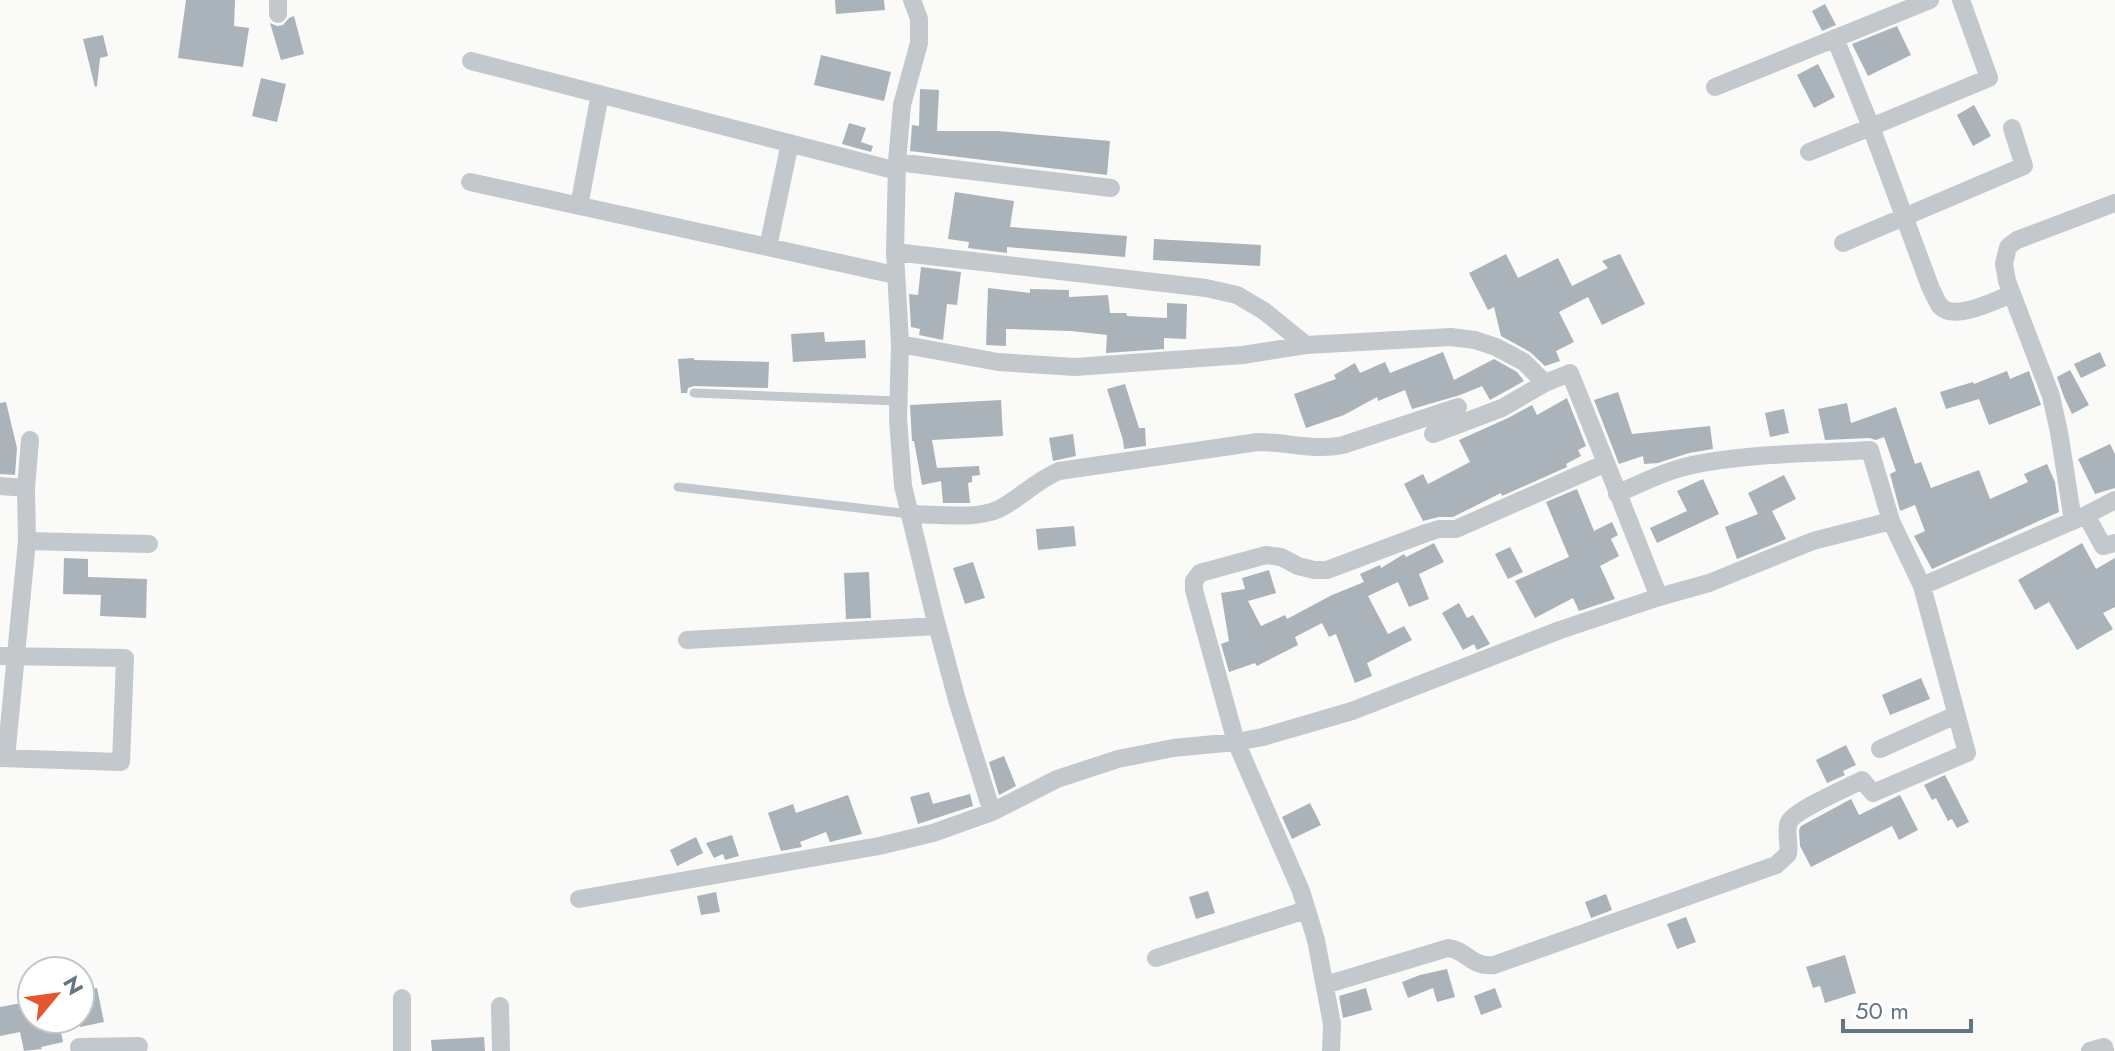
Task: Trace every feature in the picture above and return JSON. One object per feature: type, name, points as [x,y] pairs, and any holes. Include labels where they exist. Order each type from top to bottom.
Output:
[{"type":"street","points":[[912,0],[919,19],[919,43],[902,105],[895,252],[900,344],[898,419],[903,486],[957,700],[992,812]]},
{"type":"street","points":[[1715,87],[1930,0]]},
{"type":"street","points":[[1809,152],[1989,78],[1961,0]]},
{"type":"street","points":[[1835,38],[1931,289],[1941,306],[1950,312],[1962,312],[2012,294]]},
{"type":"street","points":[[471,61],[790,143],[897,166],[1111,188]]},
{"type":"street","points":[[579,206],[600,94]]},
{"type":"street","points":[[1843,243],[2024,166],[2012,128]]},
{"type":"street","points":[[768,247],[790,143]]},
{"type":"street","points":[[470,182],[895,275]]},
{"type":"street","points":[[2115,203],[2026,236],[2008,247],[2004,264],[2012,294],[2051,396],[2080,518],[2103,546],[2115,543]]},
{"type":"street","points":[[895,252],[1206,288],[1237,295],[1264,311],[1306,345]]},
{"type":"street","points":[[900,344],[998,362],[1075,367],[1243,355],[1306,345],[1440,338],[1475,340],[1524,362],[1545,383]]},
{"type":"street","points":[[1433,434],[1502,408],[1545,383],[1570,373],[1659,597]]},
{"type":"street","points":[[910,514],[977,515],[997,510],[1043,478],[1059,471],[1258,442],[1283,442],[1305,448],[1334,447],[1458,407]]},
{"type":"street","points":[[8,656],[125,658],[121,762],[3,758],[8,656],[27,541],[26,488],[30,440]]},
{"type":"street","points":[[1325,985],[1448,948],[1456,949],[1475,963],[1494,965],[1776,865],[1788,854],[1790,819],[1802,810],[1862,780],[1873,793],[1967,753],[1922,586],[1891,521],[1870,450],[1733,459],[1690,465],[1659,474],[1617,494]]},
{"type":"street","points":[[1331,1051],[1332,1024],[1316,940],[1296,880],[1236,742],[1194,581],[1200,573],[1266,555],[1281,557],[1314,570],[1327,570],[1426,533],[1456,529],[1606,463]]},
{"type":"street","points":[[0,486],[26,488]]},
{"type":"street","points":[[1922,586],[2115,500]]},
{"type":"street","points":[[579,899],[879,846],[933,833],[992,812],[1057,779],[1118,759],[1173,748],[1263,737],[1352,711],[1560,630],[1709,583],[1813,541],[1891,521]]},
{"type":"street","points":[[27,541],[149,544]]},
{"type":"street","points":[[687,640],[937,626]]},
{"type":"street","points":[[1880,749],[1956,715]]},
{"type":"street","points":[[1156,958],[1306,910]]},
{"type":"street","points":[[402,998],[402,1051]]},
{"type":"street","points":[[500,1006],[501,1051]]},
{"type":"street","points":[[79,1043],[139,1046]]},
{"type":"lane","points":[[694,393],[898,401]]},
{"type":"lane","points":[[678,487],[910,514]]},
{"type":"building","points":[[186,0],[235,0],[234,26],[249,28],[243,67],[178,58]]},
{"type":"building","points":[[835,0],[884,0],[885,10],[836,14]]},
{"type":"building","points":[[1825,4],[1836,25],[1822,31],[1812,11]]},
{"type":"building","points":[[294,16],[304,54],[281,60],[270,23],[283,25]]},
{"type":"building","points":[[1897,26],[1911,55],[1868,76],[1852,44]]},
{"type":"building","points":[[103,35],[108,56],[100,58],[95,87],[83,39]]},
{"type":"building","points":[[821,55],[891,72],[884,101],[814,85]]},
{"type":"building","points":[[1818,64],[1835,97],[1814,108],[1797,75]]},
{"type":"building","points":[[261,78],[286,84],[277,122],[252,116]]},
{"type":"building","points":[[920,89],[939,90],[937,131],[997,131],[1110,141],[1107,175],[910,151],[912,125],[919,126]]},
{"type":"building","points":[[1974,105],[1991,136],[1973,146],[1957,115]]},
{"type":"building","points":[[849,123],[866,128],[861,142],[873,146],[871,152],[842,144]]},
{"type":"building","points":[[955,192],[1014,201],[1010,227],[1127,236],[1125,257],[1007,247],[1007,253],[968,248],[969,242],[948,239]]},
{"type":"building","points":[[1154,239],[1261,245],[1260,266],[1153,260]]},
{"type":"building","points":[[1506,254],[1518,278],[1558,258],[1572,286],[1608,268],[1602,261],[1620,254],[1645,304],[1602,325],[1588,297],[1559,312],[1574,342],[1556,351],[1560,361],[1545,366],[1530,352],[1501,336],[1494,307],[1488,310],[1469,273]]},
{"type":"building","points":[[921,267],[961,272],[957,305],[947,304],[943,340],[919,335],[920,329],[911,327],[909,294],[918,295]]},
{"type":"building","points":[[988,288],[1030,293],[1030,289],[1069,290],[1069,297],[1108,295],[1110,313],[1126,313],[1127,316],[1167,318],[1167,303],[1187,304],[1186,339],[1164,338],[1164,349],[1106,353],[1107,335],[1006,329],[1006,346],[986,345]]},
{"type":"building","points":[[824,332],[825,342],[865,340],[866,358],[793,362],[791,334]]},
{"type":"building","points":[[1443,352],[1454,380],[1494,359],[1517,372],[1524,381],[1490,400],[1482,386],[1412,409],[1405,390],[1378,401],[1377,397],[1344,415],[1306,428],[1294,394],[1336,379],[1334,375],[1355,363],[1360,373],[1385,362],[1390,373]]},
{"type":"building","points":[[2100,352],[2106,366],[2081,378],[2074,364]]},
{"type":"building","points":[[678,359],[769,362],[768,388],[694,386],[688,388],[687,393],[681,393]]},
{"type":"building","points":[[2070,370],[2089,405],[2072,414],[2057,377]]},
{"type":"building","points":[[2007,371],[2010,379],[2029,371],[2041,405],[1989,425],[1979,399],[1946,409],[1940,392],[1974,384]]},
{"type":"building","points":[[1125,384],[1139,428],[1145,428],[1146,446],[1124,449],[1107,389]]},
{"type":"building","points":[[1618,392],[1632,434],[1710,426],[1713,449],[1658,463],[1644,464],[1643,456],[1619,464],[1594,400]]},
{"type":"building","points":[[1567,398],[1586,446],[1578,450],[1581,456],[1566,464],[1567,467],[1502,496],[1501,493],[1453,517],[1423,521],[1404,484],[1423,474],[1428,484],[1470,462],[1459,440],[1532,405],[1537,415]]},
{"type":"building","points":[[1001,400],[1003,436],[932,440],[937,468],[979,466],[980,475],[972,476],[972,482],[968,483],[970,503],[943,503],[941,481],[922,485],[912,441],[910,405]]},
{"type":"building","points":[[6,402],[17,448],[15,475],[0,474],[0,403]]},
{"type":"building","points":[[1847,403],[1851,423],[1896,407],[1915,464],[1921,462],[1931,488],[1979,470],[1990,499],[2028,482],[2024,474],[2047,464],[2055,482],[2059,512],[1932,569],[1914,536],[1925,531],[1915,505],[1900,511],[1890,474],[1896,471],[1884,437],[1876,440],[1825,440],[1818,409]]},
{"type":"building","points":[[1784,409],[1789,433],[1770,437],[1765,413]]},
{"type":"building","points":[[1073,434],[1076,456],[1053,461],[1049,438]]},
{"type":"building","points":[[2110,444],[2115,454],[2115,488],[2095,494],[2078,459]]},
{"type":"building","points":[[1784,475],[1796,499],[1772,511],[1786,539],[1737,559],[1725,527],[1758,514],[1748,493]]},
{"type":"building","points":[[1703,479],[1719,514],[1657,543],[1650,528],[1687,511],[1677,491]]},
{"type":"building","points":[[1577,489],[1594,531],[1612,522],[1618,535],[1611,539],[1619,556],[1600,566],[1615,599],[1579,611],[1573,598],[1535,618],[1515,581],[1569,557],[1546,502]]},
{"type":"building","points":[[1074,526],[1076,546],[1038,550],[1036,529]]},
{"type":"building","points":[[1434,543],[1444,562],[1419,574],[1429,599],[1409,607],[1398,582],[1368,596],[1388,634],[1404,626],[1412,640],[1367,663],[1372,676],[1355,683],[1336,634],[1329,637],[1322,623],[1295,637],[1298,645],[1257,666],[1255,663],[1229,672],[1221,644],[1229,641],[1221,593],[1245,589],[1242,578],[1269,570],[1276,593],[1248,601],[1261,626],[1285,615],[1287,619],[1364,582],[1360,574],[1380,565],[1381,568],[1404,554],[1406,557]]},
{"type":"building","points":[[2082,543],[2096,569],[2115,558],[2115,607],[2103,613],[2113,629],[2077,650],[2049,602],[2035,610],[2018,580]]},
{"type":"building","points":[[1510,547],[1523,572],[1508,579],[1495,554]]},
{"type":"building","points":[[64,558],[88,559],[88,577],[147,579],[146,618],[100,616],[101,595],[63,594]]},
{"type":"building","points":[[973,562],[985,598],[965,604],[953,568]]},
{"type":"building","points":[[869,572],[871,618],[846,619],[844,573]]},
{"type":"building","points":[[1459,603],[1467,618],[1473,615],[1490,644],[1477,650],[1474,644],[1463,650],[1442,613]]},
{"type":"building","points":[[1921,678],[1930,699],[1890,715],[1882,695]]},
{"type":"building","points":[[1846,745],[1856,765],[1843,771],[1845,775],[1827,783],[1816,760]]},
{"type":"building","points":[[1004,756],[1016,786],[999,795],[989,762]]},
{"type":"building","points":[[1945,775],[1969,822],[1957,828],[1952,819],[1948,821],[1936,798],[1932,800],[1924,785]]},
{"type":"building","points":[[929,792],[933,804],[970,794],[973,806],[918,824],[910,797]]},
{"type":"building","points":[[848,795],[862,834],[830,842],[826,832],[800,842],[802,847],[781,851],[768,813],[793,804],[796,813]]},
{"type":"building","points":[[1900,795],[1918,830],[1899,840],[1892,826],[1811,867],[1800,846],[1801,826],[1851,799],[1859,815]]},
{"type":"building","points":[[1310,803],[1321,825],[1292,839],[1282,817]]},
{"type":"building","points":[[732,835],[739,856],[725,860],[723,854],[714,858],[706,843]]},
{"type":"building","points":[[696,837],[703,853],[677,866],[670,850]]},
{"type":"building","points":[[1208,891],[1215,913],[1196,919],[1189,897]]},
{"type":"building","points":[[716,892],[720,912],[701,915],[697,896]]},
{"type":"building","points":[[1606,894],[1612,910],[1591,918],[1585,902]]},
{"type":"building","points":[[1686,917],[1696,942],[1677,949],[1667,924]]},
{"type":"building","points":[[1845,955],[1856,993],[1825,1003],[1820,986],[1813,988],[1806,967]]},
{"type":"building","points":[[1447,969],[1455,997],[1437,1002],[1433,988],[1408,998],[1402,982]]},
{"type":"building","points":[[96,988],[104,1022],[96,1024]]},
{"type":"building","points":[[1366,988],[1372,1010],[1343,1018],[1339,996]]},
{"type":"building","points":[[1495,988],[1502,1007],[1481,1015],[1474,996]]},
{"type":"building","points":[[16,1004],[16,1033],[0,1036],[0,1007]]},
{"type":"building","points":[[21,1035],[61,1035],[63,1042],[24,1051]]},
{"type":"building","points":[[484,1037],[485,1051],[432,1051],[431,1040]]}]
